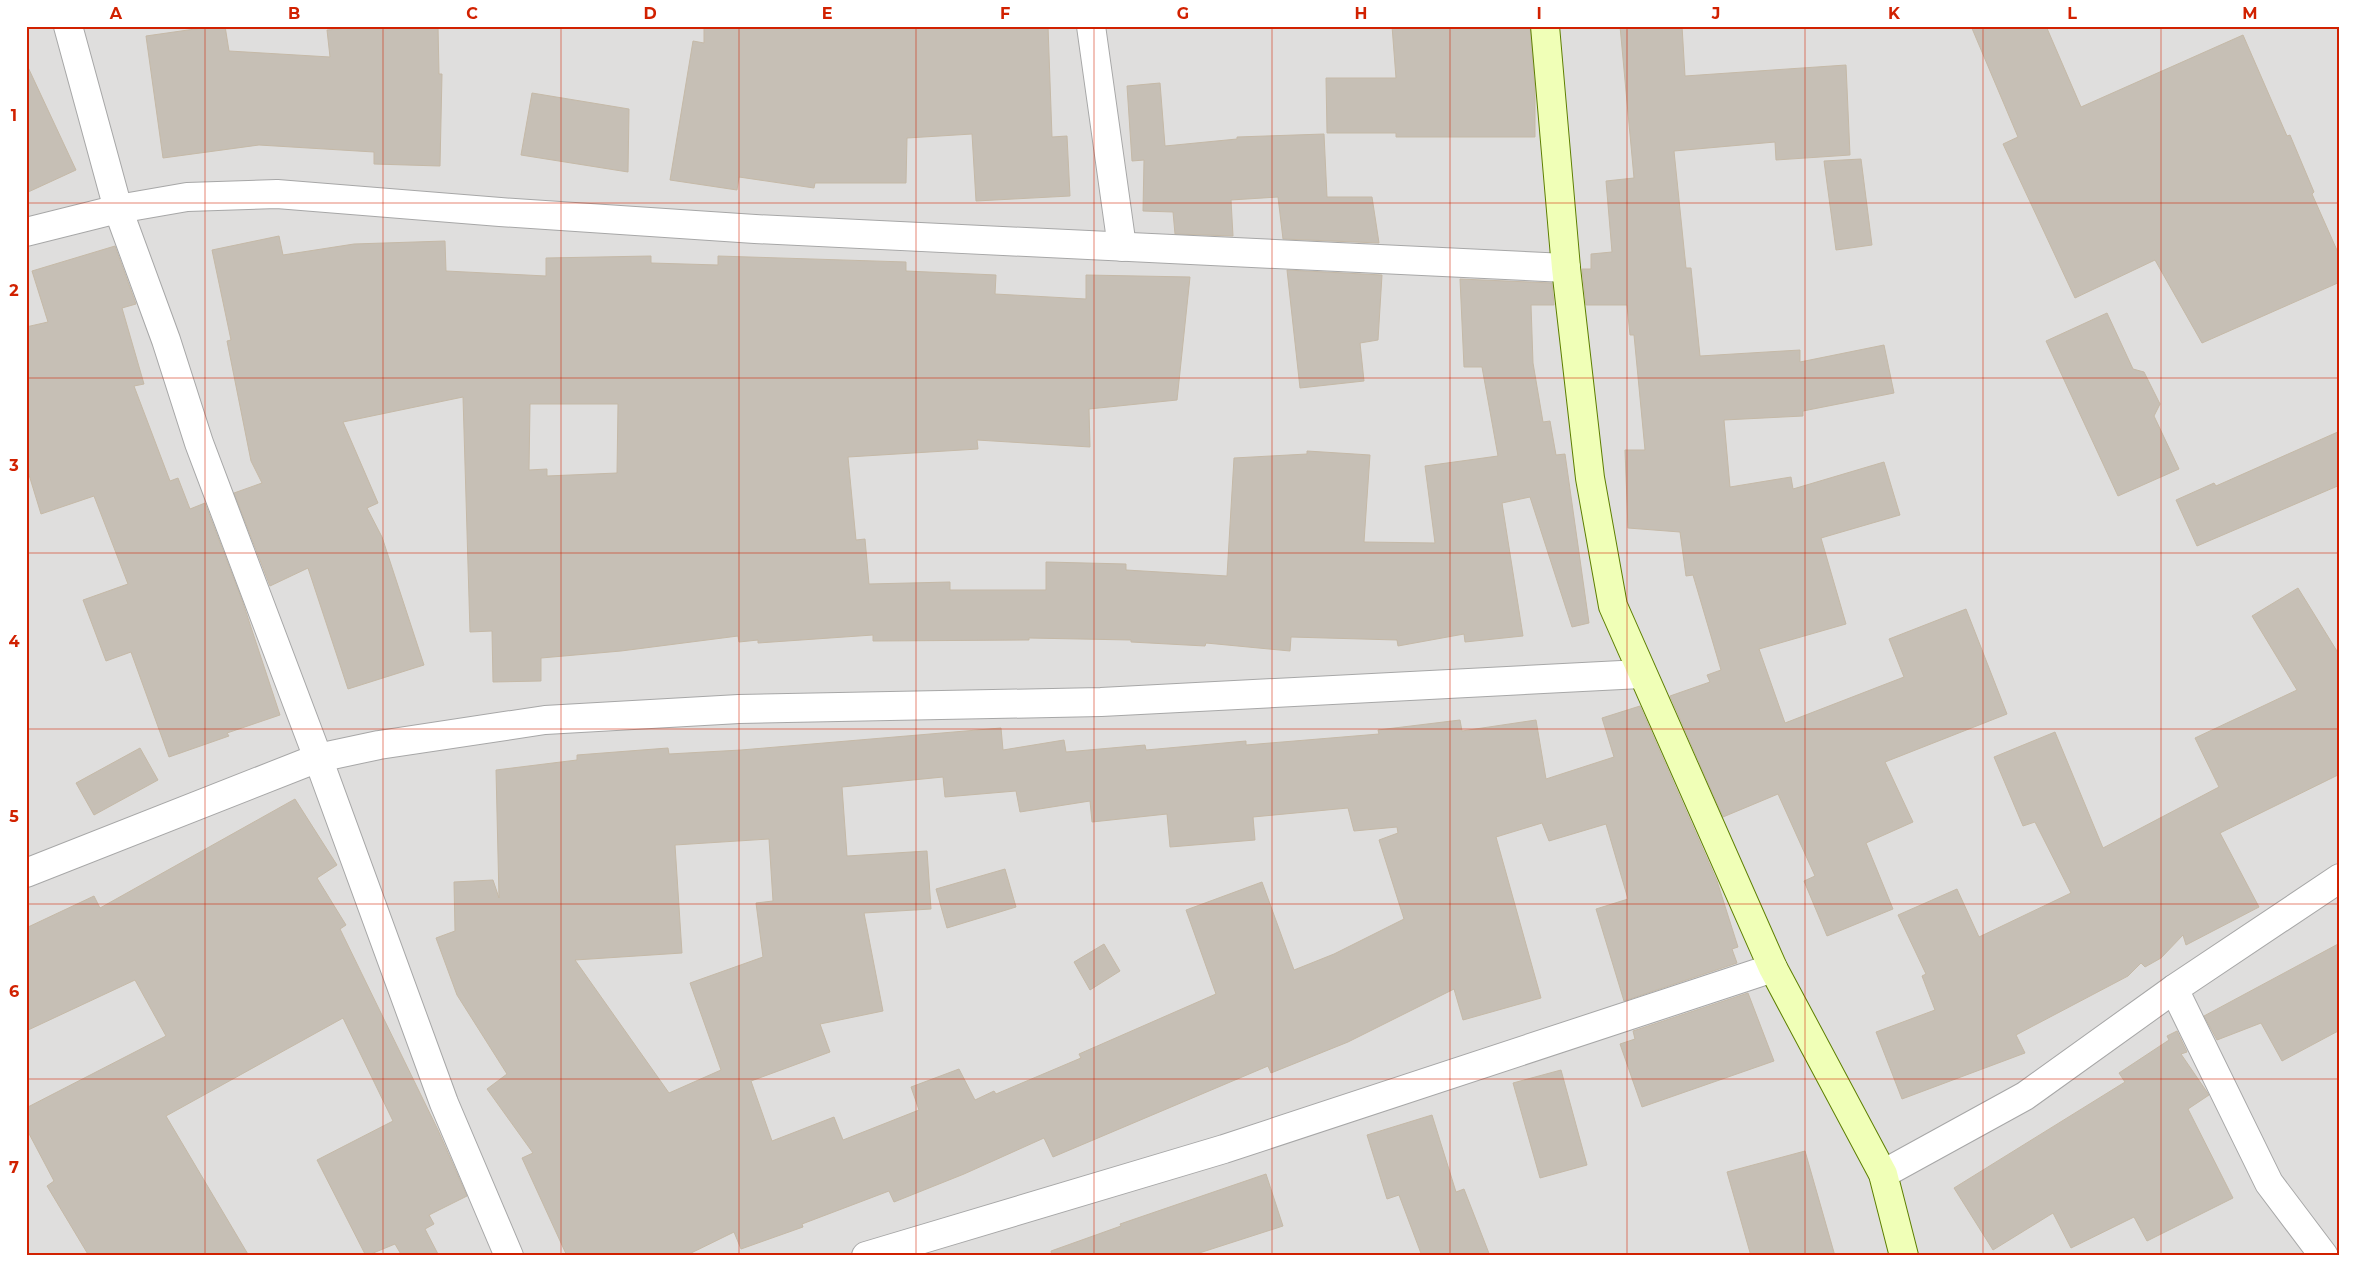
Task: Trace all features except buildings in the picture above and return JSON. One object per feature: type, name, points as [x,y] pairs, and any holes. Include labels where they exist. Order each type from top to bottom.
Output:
[{"type":"street","points":[[68,26],[118,209],[166,340],[199,444],[318,758],[444,1103],[509,1256]]},
{"type":"street","points":[[1091,26],[1122,247]]},
{"type":"street","points":[[1545,26],[1566,268],[1590,478],[1613,606],[1641,674],[1655,700],[1773,968],[1883,1174],[1904,1256]]},
{"type":"street","points":[[26,232],[118,209],[187,197],[277,194],[510,213],[755,229],[1566,268]]},
{"type":"street","points":[[26,874],[318,758],[379,746],[545,720],[738,708],[1102,702],[1641,674]]},
{"type":"street","points":[[1883,1174],[2025,1096],[2174,989],[2340,878]]},
{"type":"street","points":[[866,1256],[1224,1149],[1773,968]]},
{"type":"street","points":[[2174,989],[2269,1183],[2324,1256]]},
{"type":"shaded area","points":[[26,26],[2340,26],[2340,1256],[26,1256]]}]
